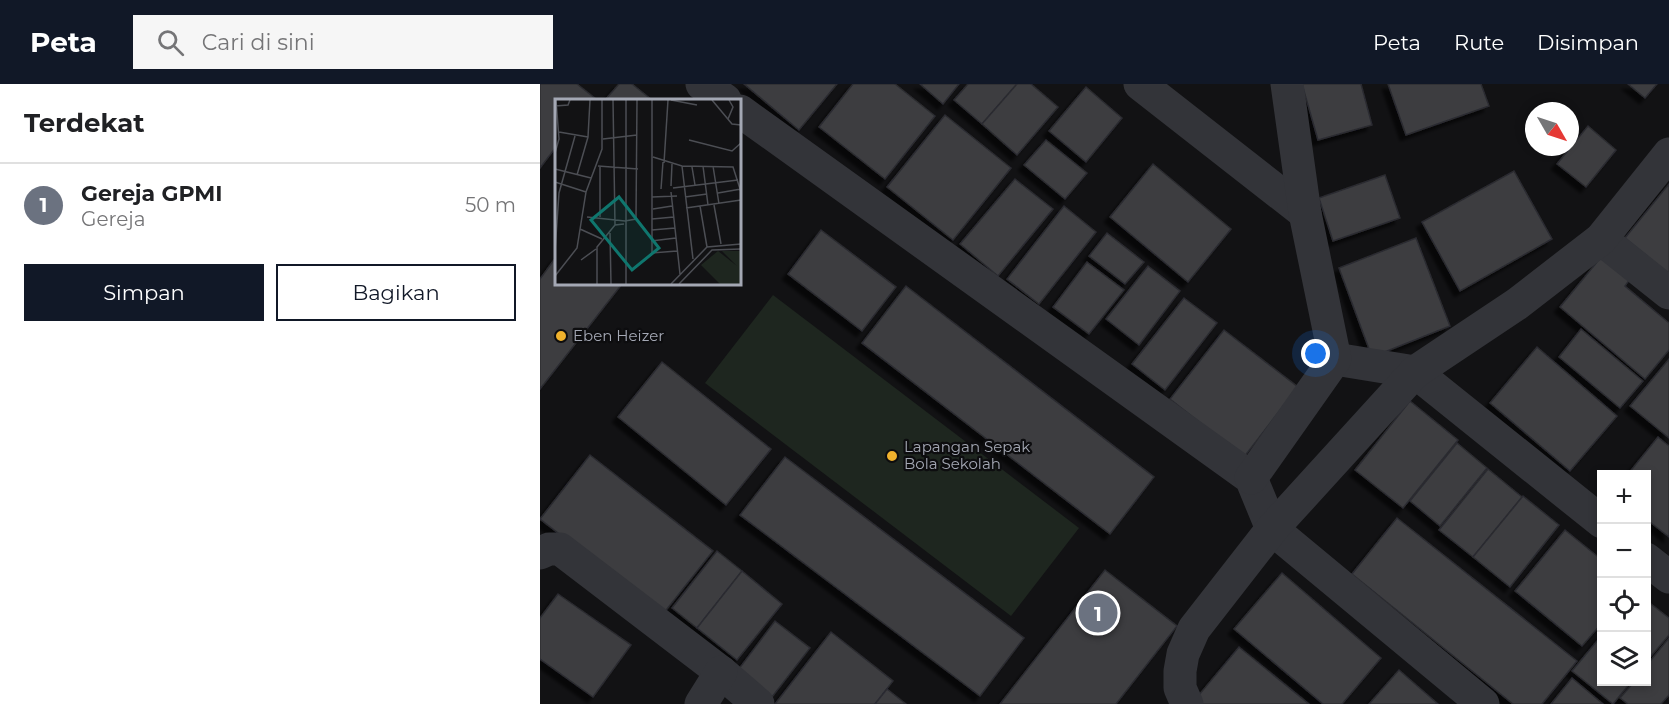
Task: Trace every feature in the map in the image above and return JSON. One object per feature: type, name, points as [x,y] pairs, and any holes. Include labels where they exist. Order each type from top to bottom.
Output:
[{"type":"street","points":[[702,84],[724,99]]},
{"type":"street","points":[[1140,84],[1305,213]]},
{"type":"street","points":[[1251,478],[1335,359],[1305,213],[1287,84]]},
{"type":"street","points":[[741,112],[1251,478],[1272,528],[1483,704]]},
{"type":"street","points":[[1187,704],[1180,688],[1180,671],[1183,654],[1194,629],[1272,528],[1415,372],[1516,304],[1600,239],[1669,154]]},
{"type":"street","points":[[1600,239],[1669,293]]},
{"type":"street","points":[[1335,359],[1415,372],[1597,518]]},
{"type":"street","points":[[540,552],[560,549],[722,672],[758,704]]},
{"type":"street","points":[[1651,562],[1669,577]]},
{"type":"street","points":[[701,704],[722,672]]},
{"type":"shaded area","name":"Lapangan Sepak Bola Sekolah","points":[[773,295],[1079,528],[1011,616],[705,383]]},
{"type":"building","points":[[540,84],[577,84],[596,99],[555,99],[555,148],[540,168]]},
{"type":"building","points":[[619,84],[632,84],[651,99],[606,99]]},
{"type":"building","points":[[744,84],[837,84],[799,130]]},
{"type":"building","points":[[853,84],[895,84],[935,116],[885,179],[819,127]]},
{"type":"building","points":[[920,84],[959,84],[943,104]]},
{"type":"building","points":[[968,84],[1017,84],[982,124],[954,100]]},
{"type":"building","points":[[1017,84],[1031,84],[1058,107],[1017,155],[982,124]]},
{"type":"building","points":[[1302,84],[1361,84],[1372,125],[1318,140]]},
{"type":"building","points":[[1388,84],[1481,84],[1489,106],[1406,135]]},
{"type":"building","points":[[1628,84],[1657,84],[1645,98]]},
{"type":"building","points":[[1086,87],[1122,118],[1086,162],[1049,131]]},
{"type":"building","points":[[945,115],[1011,168],[953,240],[887,187]]},
{"type":"building","points":[[1588,126],[1616,150],[1586,187],[1557,164],[1564,156],[1579,156],[1579,137]]},
{"type":"building","points":[[1046,140],[1087,173],[1065,199],[1024,165]]},
{"type":"building","points":[[1153,164],[1231,229],[1188,282],[1110,217]]},
{"type":"building","points":[[1514,171],[1552,239],[1460,291],[1422,222]]},
{"type":"building","points":[[1385,175],[1400,218],[1333,241],[1319,198]]},
{"type":"building","points":[[1015,179],[1053,209],[998,276],[960,244]]},
{"type":"building","points":[[1669,184],[1669,274],[1625,238]]},
{"type":"building","points":[[1064,206],[1096,232],[1039,304],[1007,279]]},
{"type":"building","points":[[821,230],[896,287],[862,331],[788,274]]},
{"type":"building","points":[[1107,233],[1144,262],[1125,284],[1089,256]]},
{"type":"building","points":[[1416,238],[1450,326],[1372,357],[1339,268]]},
{"type":"building","points":[[1602,256],[1630,279],[1625,286],[1669,323],[1669,350],[1645,379],[1560,307]]},
{"type":"building","name":"Eben Heizer","points":[[555,258],[555,285],[621,285],[540,389],[540,279]]},
{"type":"building","points":[[1087,262],[1124,290],[1089,334],[1053,307]]},
{"type":"building","points":[[1148,266],[1180,291],[1139,345],[1106,319]]},
{"type":"building","points":[[906,286],[1154,477],[1110,534],[862,343]]},
{"type":"building","points":[[1184,298],[1217,323],[1165,390],[1132,364]]},
{"type":"building","points":[[1581,329],[1643,381],[1620,408],[1559,357]]},
{"type":"building","points":[[1224,330],[1298,387],[1244,457],[1170,399]]},
{"type":"building","points":[[1537,347],[1617,416],[1570,471],[1490,403]]},
{"type":"building","points":[[1669,359],[1669,438],[1630,406]]},
{"type":"building","points":[[662,362],[771,449],[726,505],[618,417]]},
{"type":"building","points":[[1410,401],[1458,440],[1403,508],[1355,470]]},
{"type":"building","points":[[1658,437],[1669,446],[1669,537],[1651,523],[1651,470],[1631,470]]},
{"type":"building","points":[[1457,443],[1487,468],[1440,526],[1410,501]]},
{"type":"building","points":[[590,455],[713,551],[663,614],[540,519]]},
{"type":"building","points":[[785,457],[1024,638],[980,696],[740,515]]},
{"type":"building","points":[[1488,469],[1522,497],[1473,557],[1439,530]]},
{"type":"building","points":[[1523,496],[1559,525],[1510,587],[1473,557]]},
{"type":"building","points":[[1397,518],[1577,661],[1542,704],[1513,704],[1352,574]]},
{"type":"building","points":[[1565,530],[1597,556],[1597,629],[1582,646],[1515,591]]},
{"type":"building","points":[[717,551],[742,571],[697,628],[672,608]]},
{"type":"building","points":[[1105,570],[1177,626],[1116,704],[1000,704]]},
{"type":"building","points":[[742,571],[782,604],[737,660],[697,628]]},
{"type":"building","points":[[1282,573],[1381,658],[1342,704],[1323,704],[1234,629]]},
{"type":"building","points":[[558,594],[631,645],[593,697],[540,659],[540,618]]},
{"type":"building","points":[[1651,604],[1669,618],[1669,635],[1651,656]]},
{"type":"building","points":[[775,621],[810,648],[772,697],[738,670]]},
{"type":"building","points":[[831,632],[893,681],[875,704],[775,704]]},
{"type":"building","points":[[1669,638],[1669,695],[1661,704],[1628,704],[1620,698],[1630,686],[1651,686],[1651,660]]},
{"type":"building","points":[[1597,641],[1597,686],[1628,686],[1613,704],[1572,671]]},
{"type":"building","points":[[1239,647],[1309,704],[1196,704],[1193,702]]},
{"type":"building","points":[[1399,670],[1438,704],[1369,704]]},
{"type":"building","points":[[1572,678],[1603,704],[1551,704]]},
{"type":"building","points":[[887,689],[906,704],[875,704]]},
{"type":"place","name":"Eben Heizer","points":[[561,336]]},
{"type":"place","name":"Lapangan Sepak Bola Sekolah","points":[[892,456]]},
{"type":"place","name":"Gereja GPMI","points":[[1098,613]]}]
